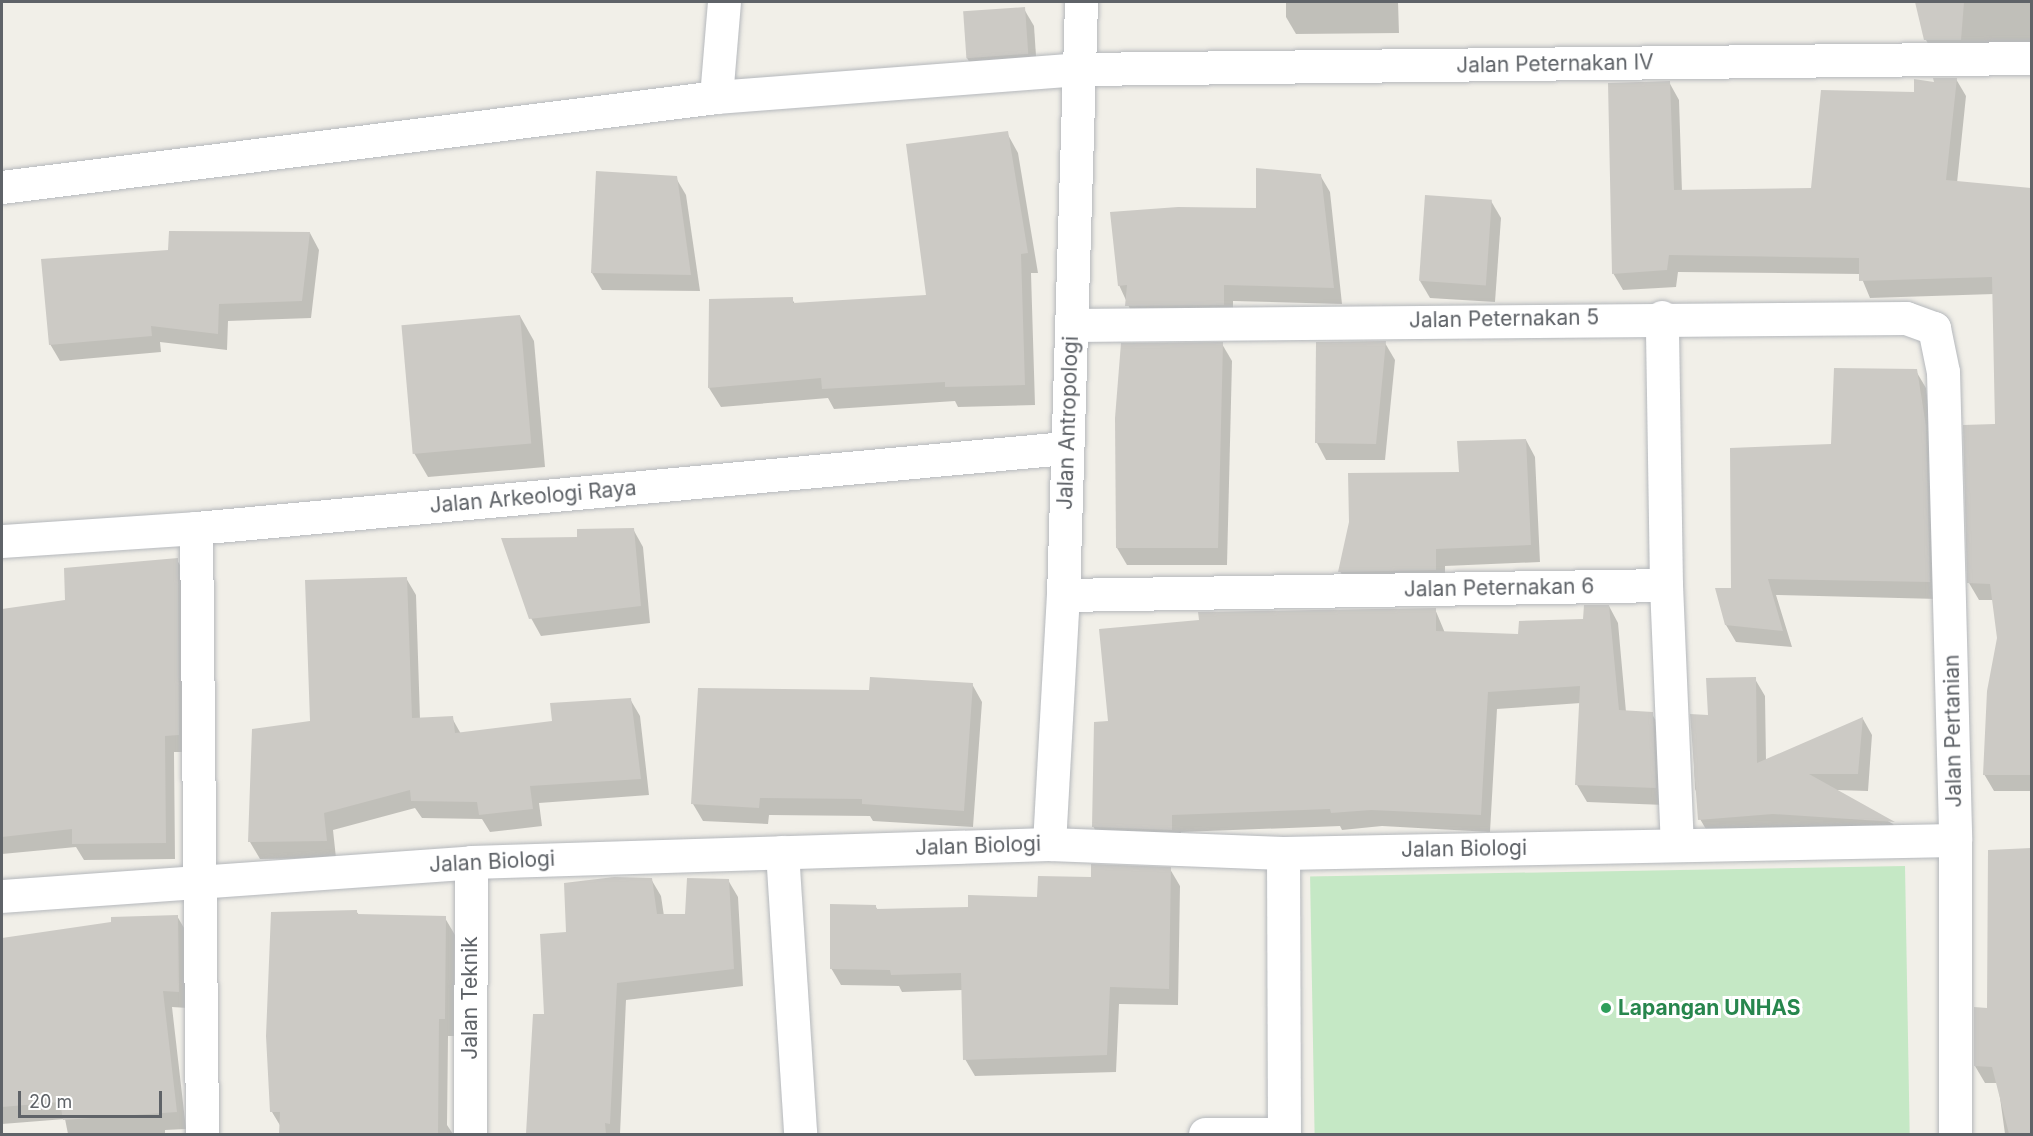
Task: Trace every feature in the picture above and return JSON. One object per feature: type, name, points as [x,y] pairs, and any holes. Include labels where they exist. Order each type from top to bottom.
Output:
[{"type":"street","points":[[716,97],[724,2]]},
{"type":"street","name":"Jalan Antropologi","points":[[1049,844],[1063,595],[1065,448],[1081,2]]},
{"type":"street","name":"Jalan Peternakan IV","points":[[2,187],[716,97],[1078,69],[2031,58]]},
{"type":"street","points":[[1662,318],[1666,585],[1677,845]]},
{"type":"street","name":"Jalan Peternakan 5","points":[[1071,325],[1662,318],[1906,318],[1934,328]]},
{"type":"street","name":"Jalan Pertanian","points":[[1934,328],[1943,372],[1955,840],[1955,1134]]},
{"type":"street","name":"Jalan Arkeologi Raya","points":[[2,539],[196,528],[1065,448]]},
{"type":"street","points":[[196,528],[202,1134]]},
{"type":"street","name":"Jalan Peternakan 6","points":[[1063,595],[1666,585]]},
{"type":"street","name":"Jalan Biologi","points":[[2,896],[471,862],[1049,844],[1283,853],[1955,840]]},
{"type":"street","points":[[782,852],[800,1134]]},
{"type":"street","points":[[1205,1134],[1284,1134],[1283,853]]},
{"type":"street","name":"Jalan Teknik","points":[[470,1134],[471,862]]},
{"type":"green space","name":"Lapangan UNHAS","points":[[1905,866],[1910,1134],[1315,1134],[1310,876]]},
{"type":"building","points":[[1915,2],[1964,2],[1961,40],[1924,40]]},
{"type":"building","points":[[1025,7],[1028,54],[966,58],[963,11]]},
{"type":"building","points":[[1933,78],[1957,78],[1946,180],[2031,188],[2031,775],[1983,775],[1987,691],[1997,638],[1990,584],[1967,583],[1963,425],[1995,424],[1992,277],[1859,281],[1859,258],[1669,255],[1667,270],[1612,274],[1608,83],[1670,81],[1674,190],[1811,188],[1821,90],[1914,92],[1914,79],[1934,82]]},
{"type":"building","points":[[1008,131],[1028,253],[1021,254],[1025,385],[945,387],[945,382],[822,389],[821,378],[708,388],[709,299],[793,297],[793,303],[926,295],[906,144]]},
{"type":"building","points":[[1256,168],[1321,174],[1334,288],[1224,285],[1224,305],[1125,306],[1127,285],[1118,286],[1110,212],[1178,207],[1256,208]]},
{"type":"building","points":[[596,171],[677,176],[691,275],[591,273]]},
{"type":"building","points":[[1425,195],[1492,200],[1486,285],[1419,281]]},
{"type":"building","points":[[169,231],[310,232],[302,301],[219,304],[218,334],[151,326],[152,336],[49,345],[41,259],[168,250]]},
{"type":"building","points":[[520,315],[531,444],[413,454],[401,325]]},
{"type":"building","points":[[1386,341],[1376,444],[1315,443],[1316,342]]},
{"type":"building","points":[[1223,342],[1218,548],[1116,548],[1115,418],[1121,343]]},
{"type":"building","points":[[1834,368],[1917,369],[1926,426],[1930,582],[1768,579],[1783,631],[1725,625],[1715,588],[1731,588],[1730,448],[1831,444]]},
{"type":"building","points":[[1526,439],[1531,545],[1436,549],[1436,570],[1338,572],[1349,522],[1348,473],[1459,472],[1457,441]]},
{"type":"building","points":[[634,528],[641,606],[529,619],[501,538],[577,537],[577,529]]},
{"type":"building","points":[[178,558],[179,735],[165,736],[166,843],[72,844],[72,829],[2,837],[2,609],[65,600],[64,568]]},
{"type":"building","points":[[407,577],[412,718],[453,716],[455,733],[552,721],[550,703],[631,698],[641,779],[530,786],[533,809],[479,815],[477,802],[411,801],[410,790],[324,813],[327,841],[248,842],[252,729],[310,721],[305,580]]},
{"type":"building","points":[[1584,605],[1609,605],[1619,710],[1653,712],[1656,788],[1575,785],[1580,686],[1488,692],[1481,815],[1371,810],[1331,813],[1330,809],[1172,815],[1172,830],[1092,827],[1094,722],[1108,721],[1099,629],[1199,620],[1198,612],[1436,608],[1436,631],[1518,634],[1519,621],[1583,619]]},
{"type":"building","points":[[870,677],[973,683],[964,811],[862,804],[862,799],[760,798],[759,808],[691,804],[698,688],[869,690]]},
{"type":"building","points":[[1756,677],[1757,763],[1863,717],[1858,774],[1809,774],[1895,822],[1773,814],[1698,820],[1690,714],[1708,715],[1706,678]]},
{"type":"building","points":[[2031,848],[2031,1134],[2009,1134],[1992,1067],[1974,1066],[1974,1007],[1987,1008],[1988,850]]},
{"type":"building","points":[[1091,864],[1171,867],[1169,989],[1110,987],[1107,1055],[963,1060],[961,973],[891,975],[890,970],[830,969],[830,904],[876,905],[876,909],[968,907],[968,895],[1037,897],[1038,876],[1091,877]]},
{"type":"building","points":[[614,877],[652,878],[657,914],[685,914],[687,878],[729,879],[734,969],[617,983],[610,1124],[605,1123],[606,1134],[526,1134],[533,1014],[544,1014],[540,934],[566,932],[564,883]]},
{"type":"building","points":[[357,910],[357,914],[446,916],[445,1019],[439,1019],[438,1134],[279,1134],[280,1112],[270,1112],[266,1036],[271,912]]},
{"type":"building","points":[[178,915],[179,992],[163,991],[177,1112],[63,1120],[60,1102],[2,1107],[2,938],[111,922],[111,917]]},
{"type":"place","name":"Lapangan UNHAS","points":[[1606,1008]]}]
